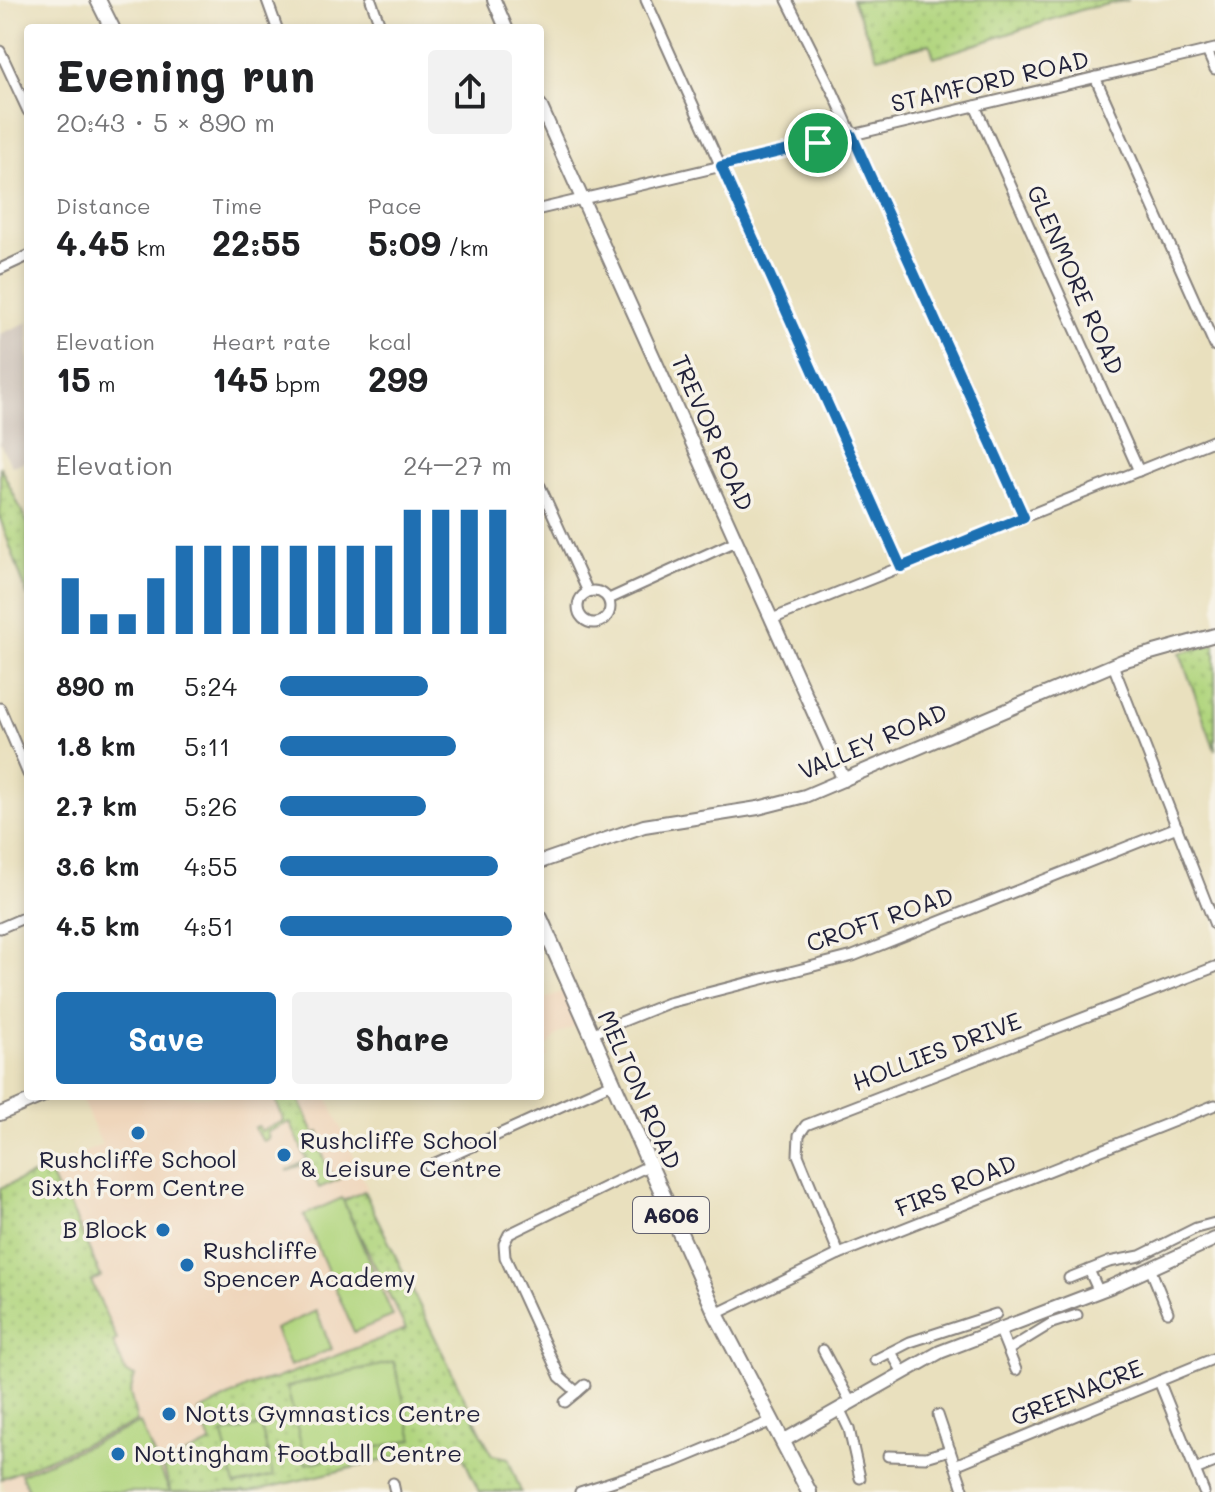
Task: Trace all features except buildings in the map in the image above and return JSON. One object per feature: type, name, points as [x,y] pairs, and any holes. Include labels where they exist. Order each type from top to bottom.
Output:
[{"type":"main road","points":[[98,0],[110,24]]},
{"type":"main road","name":"MELTON ROAD","points":[[544,927],[716,1314],[809,1492]]},
{"type":"street","points":[[267,0],[276,24]]},
{"type":"street","points":[[371,0],[380,24]]},
{"type":"street","points":[[494,0],[504,24]]},
{"type":"street","points":[[646,0],[901,567]]},
{"type":"street","points":[[787,0],[852,135],[1024,517]]},
{"type":"street","points":[[1211,50],[1215,69]]},
{"type":"street","name":"STAMFORD ROAD","points":[[544,208],[1211,50]]},
{"type":"street","points":[[0,51],[24,102]]},
{"type":"street","points":[[1095,77],[1215,346]]},
{"type":"street","name":"GLENMORE ROAD","points":[[975,106],[1139,471]]},
{"type":"street","name":"TREVOR ROAD","points":[[544,114],[844,780]]},
{"type":"street","points":[[1,266],[24,257]]},
{"type":"street","points":[[772,619],[1215,440]]},
{"type":"street","points":[[544,495],[588,592]]},
{"type":"street","points":[[609,599],[736,541]]},
{"type":"street","points":[[588,592],[602,592],[609,599],[609,614],[602,621],[591,623],[583,618],[578,609],[580,599],[588,592]]},
{"type":"street","name":"VALLEY ROAD","points":[[544,861],[644,826],[758,808],[805,796],[1113,665],[1157,649],[1215,635]]},
{"type":"street","points":[[1113,665],[1215,925]]},
{"type":"street","points":[[0,708],[24,765]]},
{"type":"street","name":"CROFT ROAD","points":[[591,1034],[668,1003],[853,956],[1177,827]]},
{"type":"street","points":[[0,928],[24,918]]},
{"type":"street","name":"HOLLIES DRIVE","points":[[839,1254],[798,1155],[799,1135],[806,1125],[1215,967]]},
{"type":"street","points":[[429,1166],[612,1083]]},
{"type":"street","points":[[0,1114],[33,1100]]},
{"type":"street","name":"FIRS ROAD","points":[[716,1314],[839,1254],[1215,1105]]},
{"type":"street","points":[[565,1402],[581,1388],[560,1377],[505,1257],[504,1244],[509,1234],[648,1166]]},
{"type":"street","points":[[1069,1278],[1140,1256],[1196,1228],[1215,1223]]},
{"type":"street","points":[[875,1360],[910,1342],[1099,1292],[1215,1239]]},
{"type":"street","points":[[1150,1268],[1168,1312]]},
{"type":"street","points":[[1089,1270],[1099,1292]]},
{"type":"street","points":[[1008,1350],[1052,1323],[1077,1315]]},
{"type":"street","points":[[997,1321],[1016,1370]]},
{"type":"street","points":[[783,1441],[902,1371],[997,1321]]},
{"type":"street","points":[[823,1350],[845,1405],[860,1478]]},
{"type":"street","points":[[891,1352],[902,1371]]},
{"type":"street","name":"GREENACRE","points":[[955,1465],[1215,1358]]},
{"type":"street","points":[[1159,1381],[1204,1492]]},
{"type":"street","points":[[938,1415],[964,1492]]},
{"type":"street","points":[[580,1492],[614,1487],[772,1421]]},
{"type":"street","points":[[895,1461],[950,1450]]},
{"type":"street","points":[[1195,1470],[1215,1462]]},
{"type":"shaded area","points":[[24,324],[24,462],[12,466],[0,444],[0,334]]},
{"type":"shaded area","points":[[564,991],[578,1025],[558,1034],[545,1049],[548,1056],[544,1058],[544,999]]},
{"type":"shaded area","name":"Rushcliffe Spencer Academy","points":[[82,1100],[329,1100],[368,1189],[343,1200],[458,1443],[250,1492],[6,1492],[0,1477],[0,1188],[102,1145]]},
{"type":"green space","points":[[852,0],[1129,0],[1084,9],[934,58],[930,44],[877,57]]},
{"type":"green space","points":[[0,466],[24,516],[24,586],[0,518]]},
{"type":"green space","points":[[1215,644],[1215,750],[1180,653]]},
{"type":"green space","points":[[276,1100],[300,1100],[314,1134],[319,1132],[321,1138],[316,1140],[332,1176],[338,1174],[340,1179],[319,1188],[308,1162],[287,1171],[307,1160],[290,1122],[267,1132],[269,1139],[263,1141],[254,1128],[258,1126],[261,1131],[284,1121]]},
{"type":"green space","points":[[47,1169],[60,1196],[65,1194],[101,1277],[91,1281],[117,1340],[113,1342],[126,1373],[135,1376],[130,1393],[137,1422],[1,1479],[0,1188]]},
{"type":"green space","points":[[364,1191],[492,1455],[508,1458],[521,1492],[479,1492],[457,1443],[250,1492],[171,1492],[163,1465],[211,1443],[198,1412],[256,1383],[275,1379],[406,1329],[343,1201]]},
{"type":"green space","points":[[342,1198],[393,1316],[354,1332],[304,1215]]},
{"type":"green space","points":[[316,1311],[332,1349],[290,1366],[275,1329]]},
{"type":"green space","points":[[394,1362],[413,1439],[306,1464],[287,1387]]},
{"type":"green space","points":[[140,1423],[170,1492],[29,1492],[21,1474]]},
{"type":"green space","points":[[261,1426],[273,1476],[235,1485],[223,1434]]},
{"type":"place","name":"Rushcliffe School Sixth Form Centre","points":[[138,1133]]},
{"type":"place","name":"Rushcliffe School & Leisure Centre","points":[[284,1155]]},
{"type":"place","name":"B Block","points":[[163,1230]]},
{"type":"place","name":"Rushcliffe Spencer Academy","points":[[187,1265]]},
{"type":"place","name":"Notts Gymnastics Centre","points":[[169,1414]]},
{"type":"place","name":"Nottingham Football Centre","points":[[118,1454]]},
{"type":"route","points":[[852,135],[1024,517],[901,567],[721,166],[818,143],[852,135]]}]
